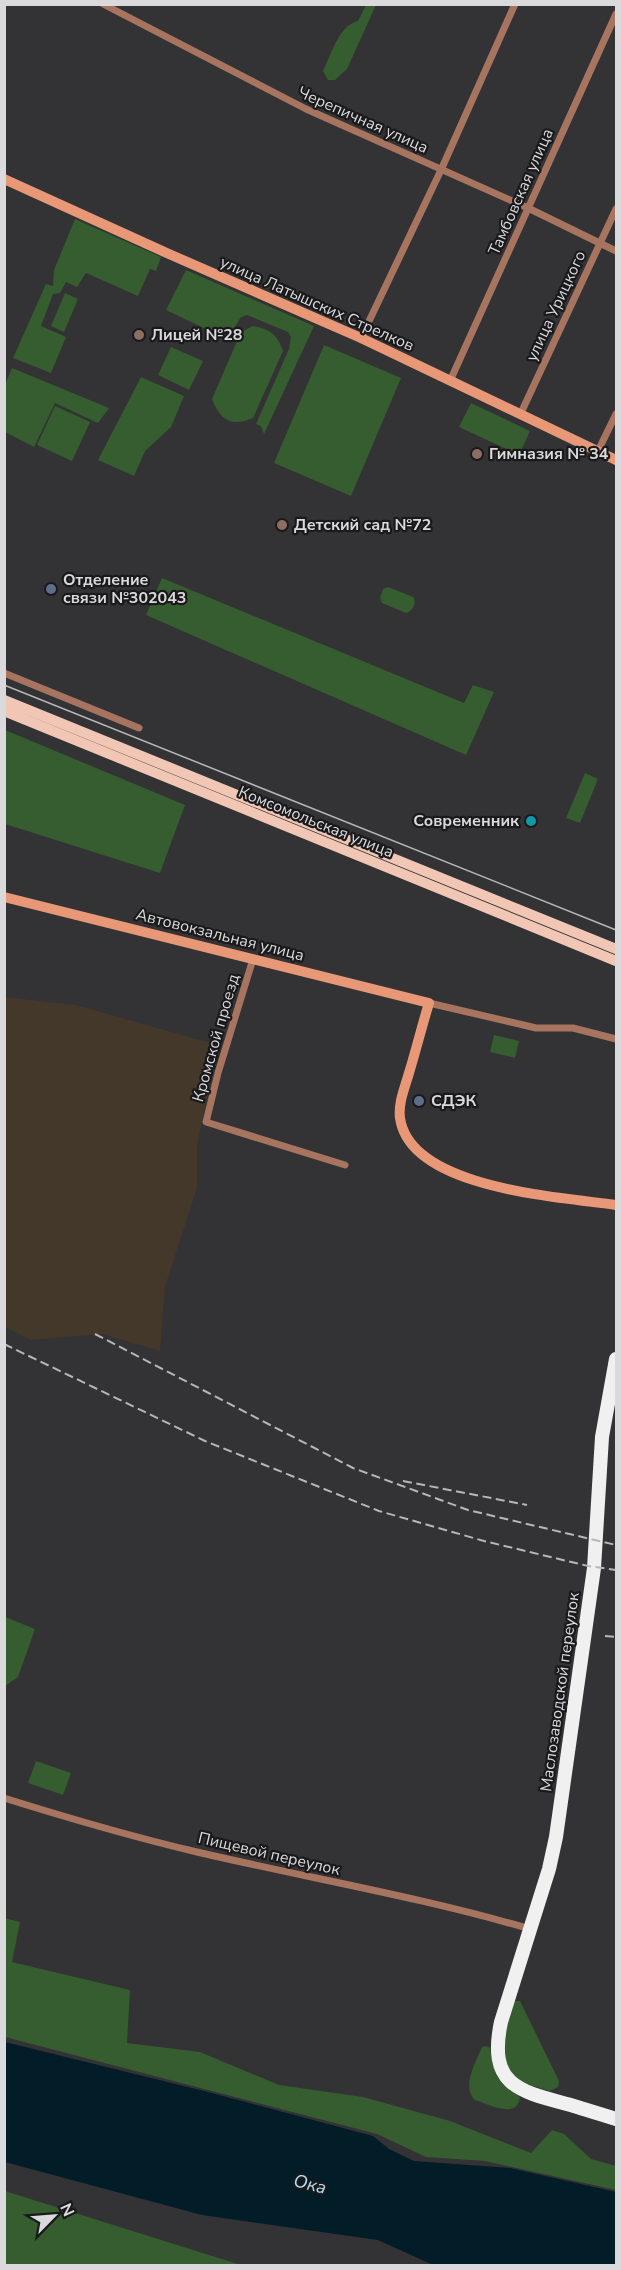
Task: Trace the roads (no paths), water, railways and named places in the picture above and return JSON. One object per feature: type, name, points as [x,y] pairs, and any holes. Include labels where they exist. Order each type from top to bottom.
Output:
[{"type":"highway","name":"Маслозаводской переулок","points":[[616,1359],[602,1437],[594,1568],[556,1837],[549,1869],[501,2022],[499,2060],[503,2073],[518,2089],[616,2119]]},
{"type":"main road","name":"Комсомольская улица","points":[[4,700],[616,949]]},
{"type":"main road","name":"Комсомольская улица","points":[[4,711],[616,961]]},
{"type":"street","name":"Черепичная улица","points":[[103,4],[306,109],[528,208],[616,251]]},
{"type":"street","points":[[362,338],[441,170],[515,4]]},
{"type":"street","name":"Тамбовская улица","points":[[450,381],[616,14]]},
{"type":"street","name":"улица Латышских Стрелков","points":[[4,178],[362,338],[520,416],[616,460]]},
{"type":"street","name":"улица Урицкого","points":[[520,416],[616,209]]},
{"type":"street","points":[[598,451],[616,414]]},
{"type":"street","points":[[4,674],[139,728]]},
{"type":"street","name":"Автовокзальная улица","points":[[4,897],[536,1028],[573,1028],[616,1039]]},
{"type":"street","name":"Кромской проезд","points":[[253,959],[218,1073],[206,1122],[345,1165]]},
{"type":"street","points":[[429,1003],[400,1106],[402,1128],[416,1149],[444,1169],[484,1183],[616,1205]]},
{"type":"street","name":"Пищевой переулок","points":[[4,1798],[69,1819],[196,1851],[421,1901],[530,1929]]},
{"type":"water","name":"Ока","points":[[5,2042],[373,2136],[389,2149],[414,2161],[510,2168],[616,2192],[616,2265],[433,2265],[378,2240],[202,2215],[5,2162]]},
{"type":"tram line","points":[[4,685],[616,930]]},
{"type":"railway","points":[[95,1334],[353,1468],[468,1510],[616,1545]]},
{"type":"railway","points":[[4,1344],[205,1441],[379,1511],[484,1541],[588,1566],[616,1570]]},
{"type":"railway","points":[[403,1481],[527,1505]]},
{"type":"railway","points":[[605,1636],[616,1637]]},
{"type":"place","name":"Лицей №28","points":[[139,335]]},
{"type":"place","name":"Гимназия № 34","points":[[477,454]]},
{"type":"place","name":"Детский сад №72","points":[[282,525]]},
{"type":"place","name":"Отделение связи №302043","points":[[51,589]]},
{"type":"place","name":"Современник","points":[[531,821]]},
{"type":"place","name":"СДЭК","points":[[419,1101]]}]
